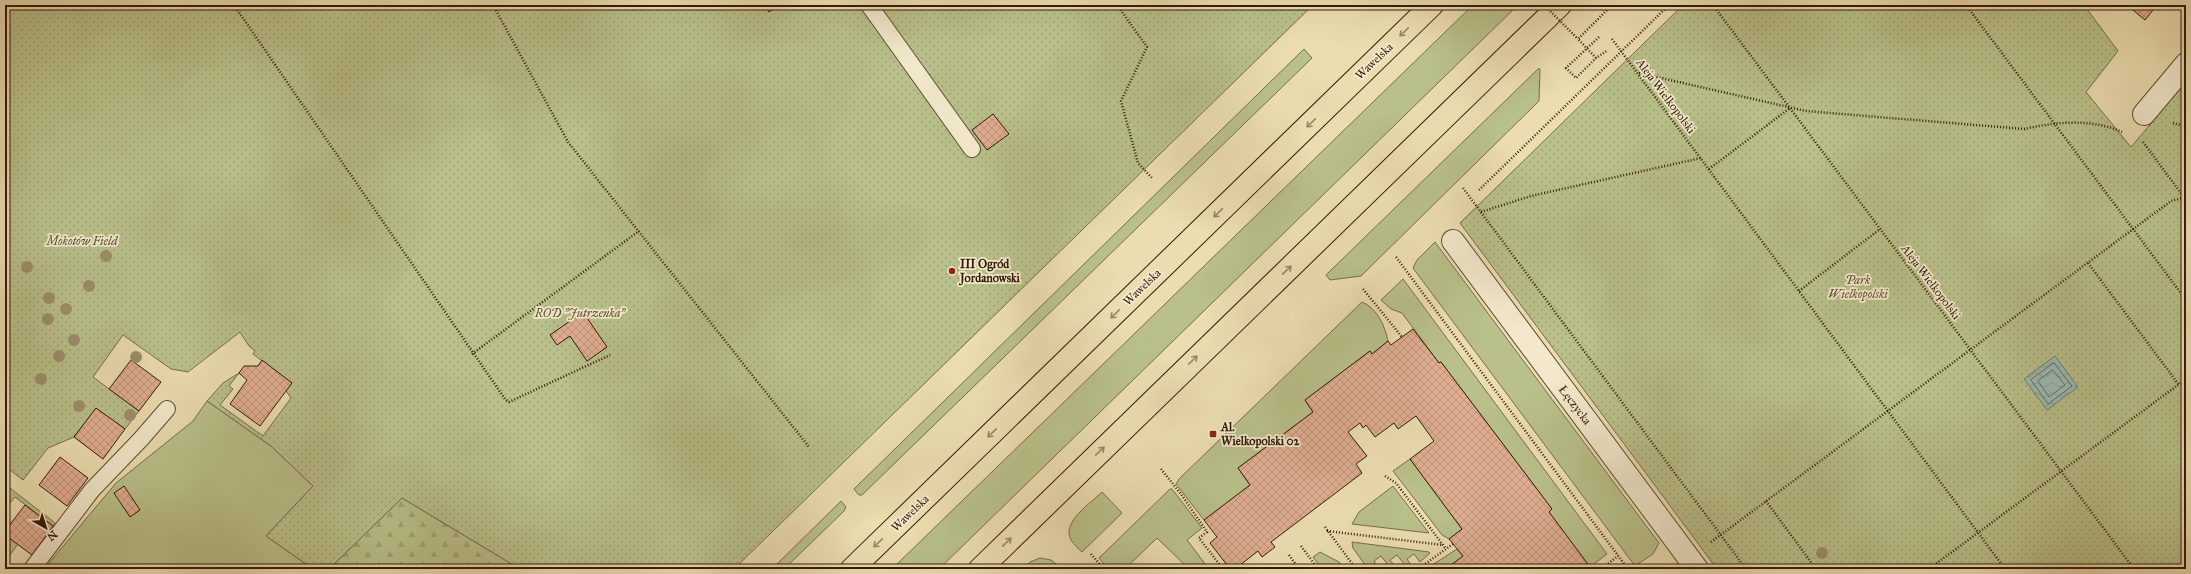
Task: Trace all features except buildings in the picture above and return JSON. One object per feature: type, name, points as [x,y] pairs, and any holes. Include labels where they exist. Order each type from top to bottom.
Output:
[{"type":"main road","name":"Wawelska","points":[[852,569],[1432,5]]},
{"type":"main road","points":[[980,569],[1560,5]]},
{"type":"street","points":[[2144,114],[2186,64]]},
{"type":"street","name":"Łęczycka","points":[[1453,242],[1695,566]]},
{"type":"lane","points":[[870,5],[972,148]]},
{"type":"lane","points":[[32,569],[92,490],[141,439],[166,409]]},
{"type":"path","points":[[5,9],[8,5]]},
{"type":"path","points":[[234,5],[498,392],[510,402],[610,355]]},
{"type":"path","points":[[492,5],[568,142],[809,448]]},
{"type":"path","points":[[1117,5],[1147,47],[1121,101],[1138,163],[1153,179]]},
{"type":"path","points":[[1544,5],[1596,58]]},
{"type":"path","points":[[1578,39],[1612,5]]},
{"type":"path","points":[[1479,190],[1670,5]]},
{"type":"path","name":"Aleja Wielkopolski","points":[[1713,5],[2134,569]]},
{"type":"path","points":[[1966,5],[2186,300]]},
{"type":"path","points":[[1599,37],[1566,68],[1576,78],[1596,58],[1608,50]]},
{"type":"path","name":"Aleja Wielkopolski","points":[[1612,39],[2005,569]]},
{"type":"path","points":[[1638,73],[1790,108],[2024,129],[2054,122],[2106,124],[2127,134]]},
{"type":"path","points":[[1709,169],[1790,108]]},
{"type":"path","points":[[1695,566],[1704,547],[2171,201],[2185,198],[2141,140]]},
{"type":"path","points":[[1481,212],[1531,196],[1701,158]]},
{"type":"path","points":[[1464,188],[1746,569]]},
{"type":"path","points":[[1799,291],[1880,229]]},
{"type":"path","points":[[472,354],[639,231]]},
{"type":"path","points":[[1396,257],[1628,569]]},
{"type":"path","points":[[2088,263],[2178,385]]},
{"type":"path","points":[[1363,288],[1402,337]]},
{"type":"path","points":[[1929,569],[2186,380]]},
{"type":"path","points":[[1161,469],[1181,494],[1207,532],[1200,538],[1223,569]]},
{"type":"path","points":[[1385,476],[1396,483],[1446,549]]},
{"type":"path","points":[[1766,501],[1816,569]]},
{"type":"path","points":[[1325,527],[1356,569]]},
{"type":"path","points":[[1328,531],[1443,545]]},
{"type":"path","points":[[1418,569],[1453,544]]},
{"type":"path","points":[[1301,546],[1318,569]]},
{"type":"path","points":[[1091,554],[1104,569]]},
{"type":"path","points":[[1289,555],[1299,569]]},
{"type":"path","points":[[1600,569],[1618,556]]},
{"type":"green space","name":"ROD \"Jutrzenka\"","points":[[5,5],[1313,5],[734,569],[520,569],[402,498],[329,569],[313,569],[266,536],[313,486],[271,446],[207,401],[223,383],[239,373],[229,386],[233,389],[220,405],[263,436],[291,398],[286,391],[292,383],[253,354],[255,351],[249,346],[240,332],[188,372],[171,369],[123,335],[93,377],[139,411],[125,429],[96,408],[74,437],[48,448],[23,480],[5,466]]},
{"type":"green space","points":[[1473,5],[1518,5],[939,569],[892,569]]},
{"type":"green space","name":"Park Wielkopolski","points":[[1683,5],[2084,5],[2118,51],[2086,92],[2131,147],[2186,82],[2186,569],[1717,569],[1460,223]]},
{"type":"green space","points":[[1304,49],[1312,58],[862,495],[859,495],[854,489]]},
{"type":"green space","points":[[1539,68],[1539,101],[1361,276],[1330,280],[1326,275]]},
{"type":"green space","points":[[1435,242],[1659,543],[1653,554],[1635,566],[1413,268],[1417,260]]},
{"type":"green space","points":[[1403,279],[1607,554],[1590,567],[1549,512],[1552,509],[1441,362],[1439,363],[1402,313],[1391,309],[1381,300]]},
{"type":"green space","points":[[1362,302],[1372,309],[1380,318],[1388,341],[1372,354],[1370,351],[1305,400],[1313,412],[1238,468],[1250,485],[1204,520],[1176,484],[1179,479]]},
{"type":"green space","points":[[207,401],[271,446],[313,486],[266,536],[313,569],[44,569],[116,483],[193,421]]},
{"type":"green space","points":[[1410,459],[1462,529],[1449,539],[1442,535],[1393,471]]},
{"type":"green space","points":[[5,484],[55,523],[53,526],[15,497],[5,509]]},
{"type":"green space","points":[[1393,486],[1429,533],[1352,524],[1359,512]]},
{"type":"green space","points":[[1170,489],[1172,489],[1202,528],[1187,540],[1209,569],[1189,569],[1157,538],[1125,569],[1108,569],[1099,558]]},
{"type":"green space","points":[[1102,492],[1122,513],[1082,552],[1071,540],[1069,533],[1070,526],[1079,513]]},
{"type":"green space","points":[[402,498],[520,569],[329,569]]},
{"type":"green space","points":[[841,501],[846,507],[844,511],[784,569],[772,569]]},
{"type":"green space","points":[[5,535],[18,544],[7,559],[8,569],[5,569]]},
{"type":"green space","points":[[1352,542],[1430,553],[1420,562],[1414,554],[1407,559],[1413,568],[1408,569],[1397,555],[1390,560],[1397,569],[1391,569],[1381,556],[1374,561],[1379,569],[1368,569],[1353,548]]},
{"type":"green space","points":[[1457,549],[1463,556],[1446,569],[1426,569]]},
{"type":"green space","points":[[1320,552],[1339,562],[1344,568],[1322,569],[1313,557]]},
{"type":"green space","points":[[1040,558],[1051,560],[1062,569],[1023,569],[1030,562]]},
{"type":"water","points":[[2055,356],[2078,387],[2047,410],[2024,379]]},
{"type":"place","name":"III Ogród Jordanowski","points":[[952,271]]},
{"type":"place","name":"Al. Wielkopolski 02","points":[[1213,434]]},
{"type":"park label","name":"Mokotów Field","points":[[82,241]]}]
